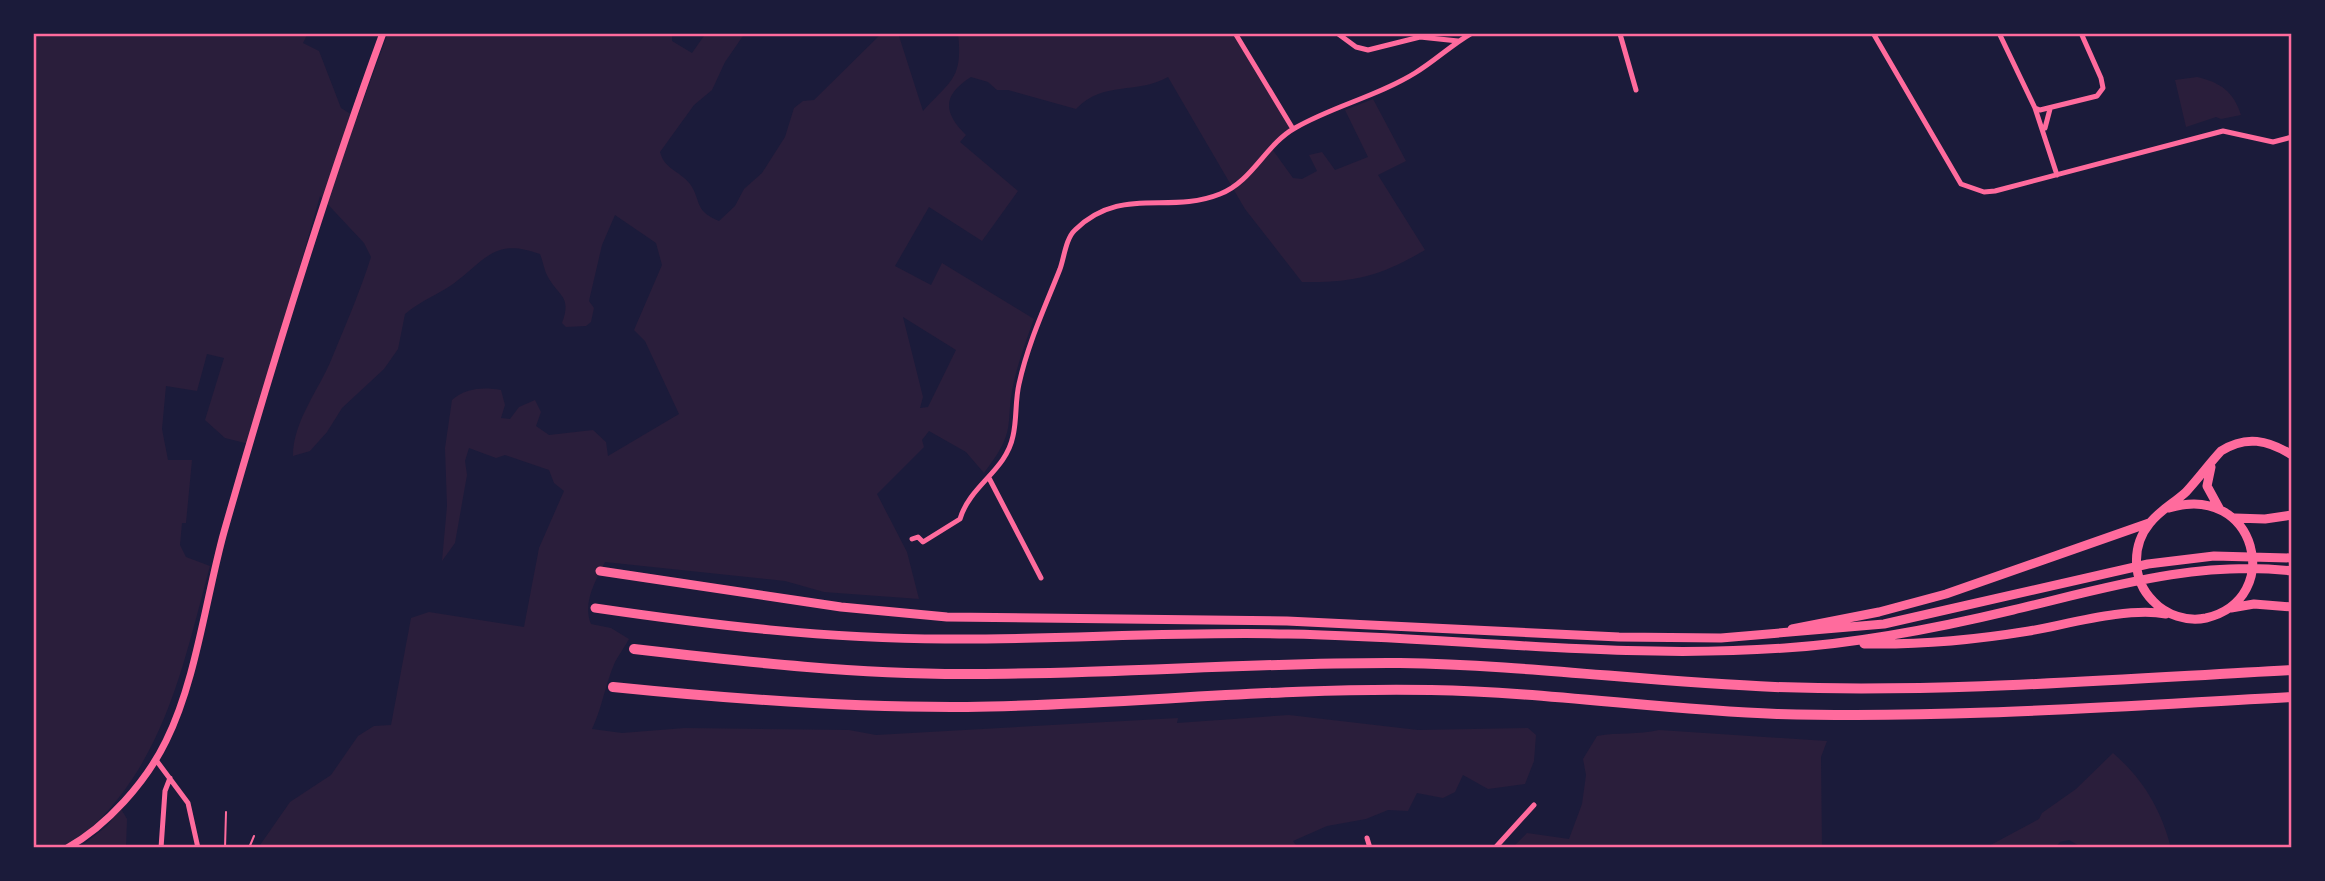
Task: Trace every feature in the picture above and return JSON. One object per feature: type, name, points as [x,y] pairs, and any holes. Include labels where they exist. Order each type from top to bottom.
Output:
[{"type":"highway","points":[[1754,637],[1879,612],[1946,593],[2149,523],[2169,508],[2214,459],[2231,445],[2247,440],[2271,443],[2292,455]]},
{"type":"highway","points":[[2214,459],[2207,486],[2220,508]]},
{"type":"highway","points":[[2169,508],[2194,503],[2220,508],[2235,518],[2250,543],[2253,564],[2248,586],[2229,608]]},
{"type":"highway","points":[[2235,518],[2265,519],[2292,514]]},
{"type":"highway","points":[[2149,523],[2141,537],[2136,567],[2147,596],[2172,615]]},
{"type":"highway","points":[[600,571],[841,607],[947,617],[1287,621],[1619,637],[1754,637],[1884,624],[2020,596],[2148,564],[2233,556],[2292,558]]},
{"type":"highway","points":[[1845,643],[1949,624],[2151,577],[2232,568],[2292,571]]},
{"type":"highway","points":[[595,608],[726,626],[831,635],[944,639],[1286,634],[1583,650],[1691,651],[1845,643],[1914,645],[1981,639],[2132,614],[2202,619],[2229,608],[2254,604],[2292,607]]},
{"type":"highway","points":[[634,649],[830,670],[900,673],[1122,671],[1286,662],[1437,664],[1716,684],[1836,688],[1923,689],[2292,670]]},
{"type":"highway","points":[[613,687],[726,699],[895,707],[972,707],[1280,691],[1435,690],[1773,714],[1839,715],[2005,712],[2292,697]]},
{"type":"main road","points":[[67,848],[103,823],[156,761],[178,715],[224,533],[331,176],[383,33]]},
{"type":"street","points":[[1235,33],[1293,129]]},
{"type":"street","points":[[1337,33],[1356,47],[1368,50],[1420,37],[1458,41]]},
{"type":"street","points":[[1449,33],[1458,41]]},
{"type":"street","points":[[912,539],[918,537],[923,542],[960,519],[965,503],[975,489],[989,478],[1013,437],[1018,386],[1029,344],[1072,232],[1097,212],[1116,204],[1184,202],[1220,194],[1240,182],[1293,129],[1415,73],[1472,33]]},
{"type":"street","points":[[1619,33],[1636,90]]},
{"type":"street","points":[[1873,33],[1961,184],[1972,190],[1995,191],[2223,131],[2273,142],[2292,138]]},
{"type":"street","points":[[1999,33],[2045,131],[2057,175]]},
{"type":"street","points":[[2035,108],[2050,109],[2097,96],[2103,88],[2081,33]]},
{"type":"street","points":[[2045,131],[2046,114],[2050,109]]},
{"type":"street","points":[[989,478],[1041,578]]},
{"type":"street","points":[[156,761],[188,803],[198,848]]},
{"type":"street","points":[[161,848],[165,791],[170,778]]},
{"type":"street","points":[[1495,848],[1534,805]]},
{"type":"street","points":[[1367,838],[1370,848]]},
{"type":"path","points":[[225,848],[226,812]]},
{"type":"path","points":[[249,848],[254,835]]},
{"type":"shaded area","points":[[33,33],[308,33],[303,43],[319,51],[341,108],[357,118],[388,33],[654,33],[672,35],[672,41],[692,53],[706,33],[745,33],[725,62],[712,90],[694,105],[660,152],[665,163],[690,184],[705,213],[719,221],[735,206],[744,189],[762,173],[785,137],[794,108],[803,101],[814,100],[882,33],[898,33],[923,111],[948,85],[957,70],[958,33],[1235,33],[1293,129],[1272,149],[1293,178],[1302,179],[1317,171],[1309,155],[1322,152],[1335,170],[1368,157],[1345,110],[1373,99],[1406,161],[1378,175],[1425,250],[1395,266],[1366,276],[1337,281],[1302,282],[1245,209],[1168,77],[1144,86],[1098,94],[1076,109],[1008,90],[997,90],[988,82],[971,77],[954,91],[950,98],[953,119],[966,135],[960,142],[1018,191],[982,241],[929,207],[895,266],[931,285],[942,263],[1034,319],[1015,377],[1006,435],[984,473],[966,452],[929,431],[922,440],[924,447],[877,494],[907,552],[919,599],[824,592],[785,581],[605,562],[589,600],[591,624],[611,628],[629,639],[615,662],[592,729],[622,733],[685,728],[849,730],[876,735],[1178,718],[1177,723],[1289,715],[1418,730],[1528,728],[1536,735],[1534,761],[1525,784],[1488,789],[1463,775],[1455,792],[1443,798],[1417,793],[1408,811],[1388,810],[1366,819],[1327,826],[1293,841],[1298,848],[258,848],[290,802],[331,775],[358,736],[374,726],[391,725],[411,618],[429,612],[524,627],[539,548],[564,491],[554,483],[549,470],[505,455],[496,458],[469,448],[455,543],[442,561],[447,506],[445,448],[452,400],[475,389],[501,390],[505,405],[501,418],[510,419],[519,407],[535,400],[541,412],[536,426],[549,435],[593,430],[606,442],[608,456],[679,414],[645,341],[634,330],[662,265],[656,243],[615,215],[602,245],[589,301],[594,308],[591,322],[586,326],[566,327],[562,323],[565,302],[548,277],[540,254],[524,249],[501,250],[483,259],[453,284],[405,314],[398,349],[384,369],[342,408],[327,432],[310,451],[293,456],[297,430],[332,358],[371,257],[364,243],[320,196],[249,444],[225,438],[205,420],[224,358],[207,354],[197,391],[166,386],[162,429],[168,460],[192,460],[186,523],[182,523],[180,545],[186,557],[210,566],[183,666],[159,730],[125,789],[94,825],[66,845],[50,849],[33,848]],"holes":[[[903,317],[956,350],[928,407],[920,408],[923,397]]]},
{"type":"shaded area","points":[[2197,77],[2225,89],[2241,115],[2221,119],[2216,117],[2186,127],[2175,80]]},
{"type":"shaded area","points":[[1659,730],[1827,741],[1821,757],[1822,848],[1512,848],[1527,833],[1569,839],[1582,804],[1586,775],[1583,759],[1597,736]]},
{"type":"shaded area","points":[[2113,753],[2133,773],[2150,796],[2162,820],[2171,848],[2083,848],[2069,840],[2060,842],[2055,848],[1985,848],[2039,819],[2042,813],[2076,789]]},
{"type":"shaded area","points":[[121,809],[127,819],[126,848],[79,848],[107,826]]}]
